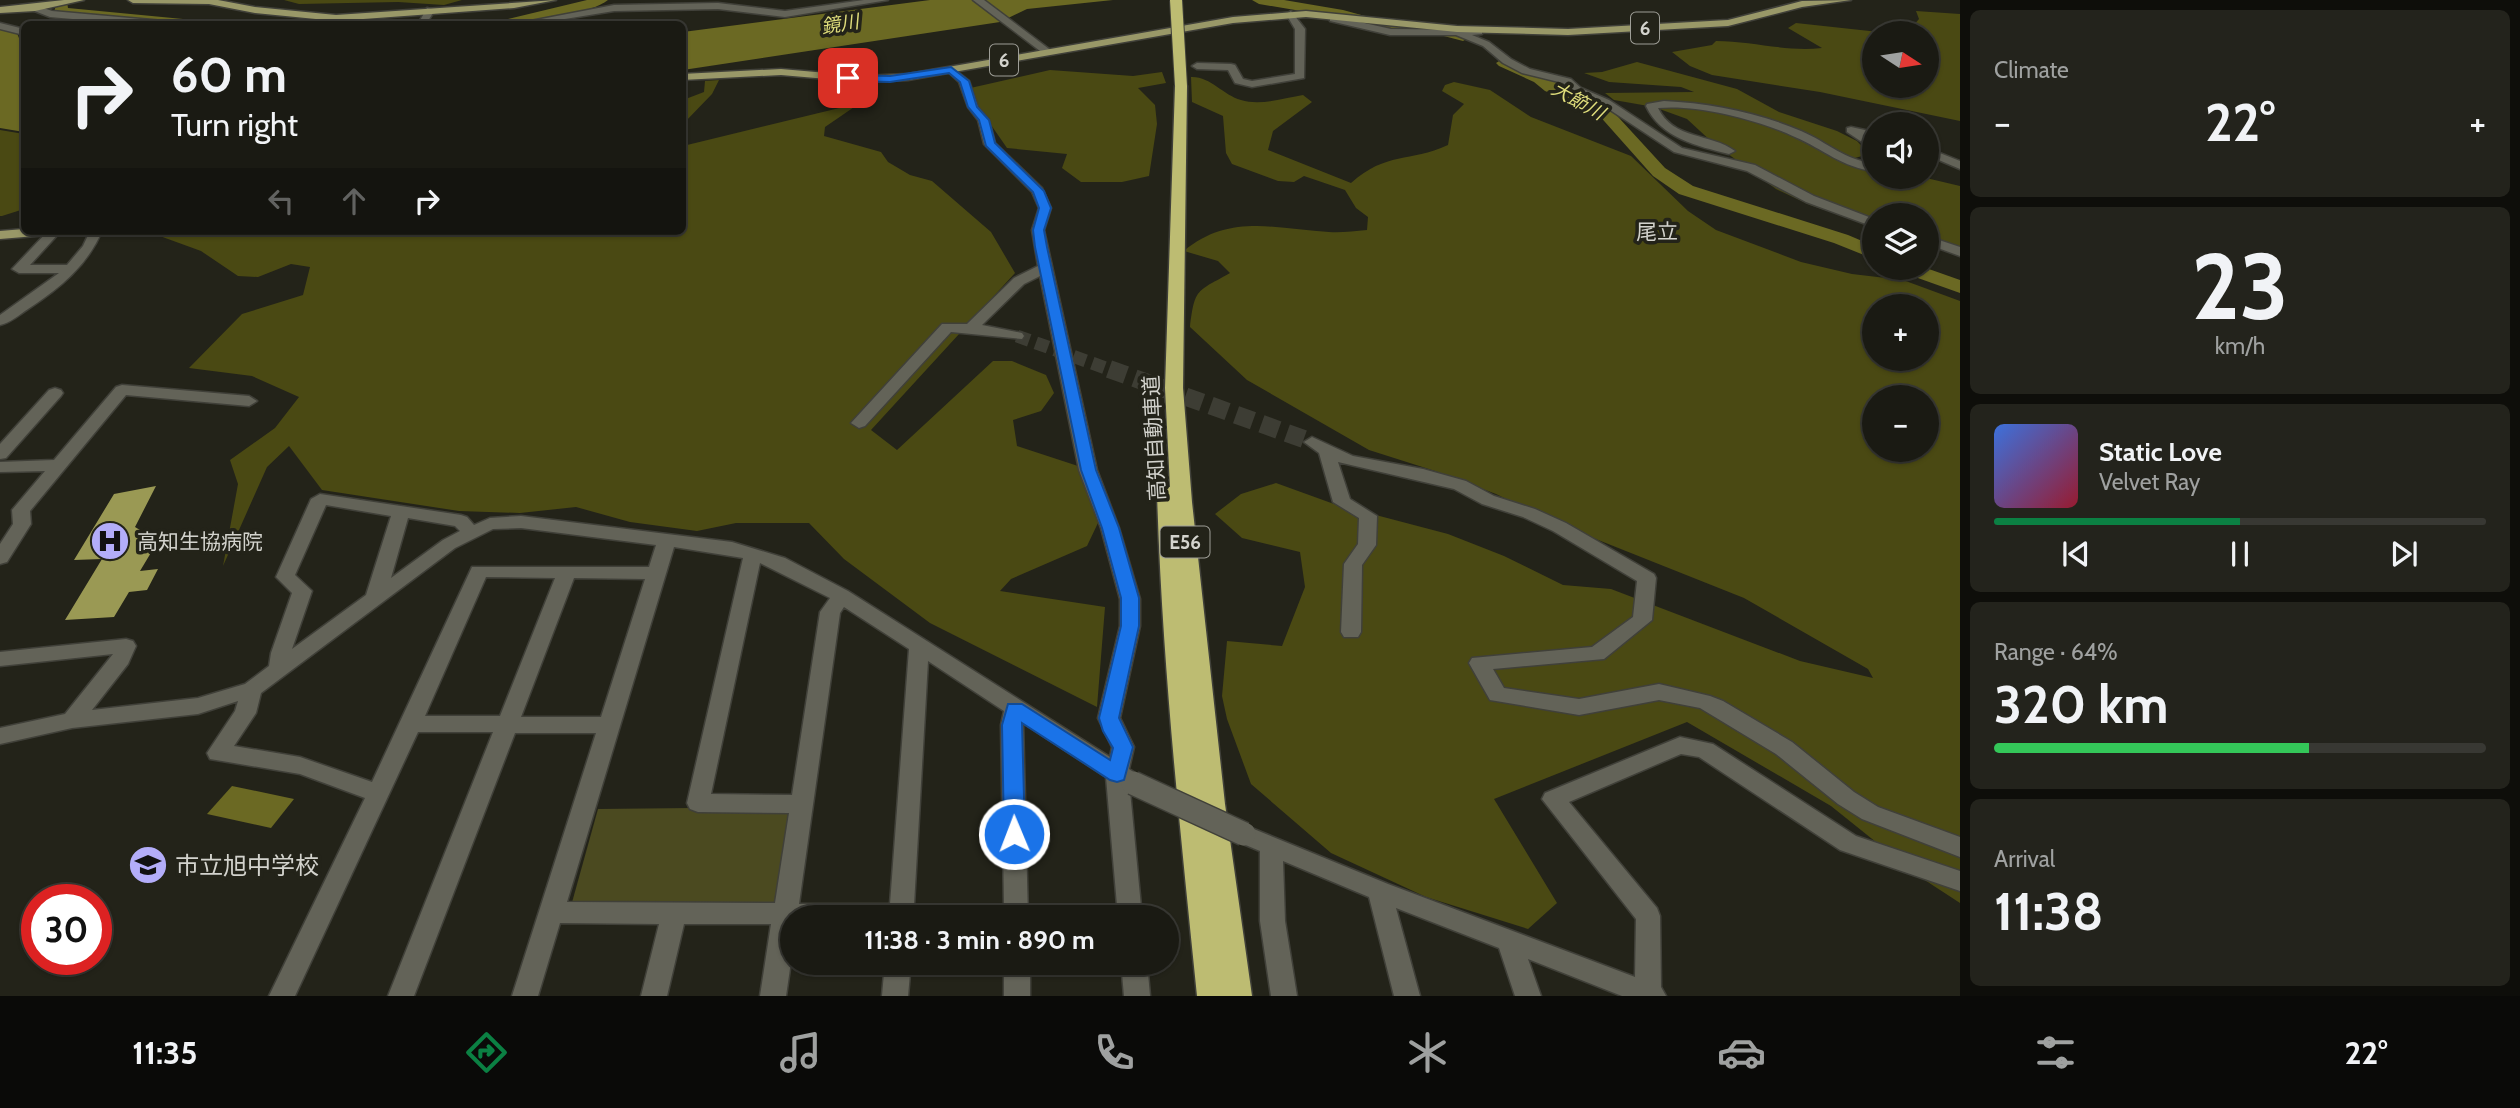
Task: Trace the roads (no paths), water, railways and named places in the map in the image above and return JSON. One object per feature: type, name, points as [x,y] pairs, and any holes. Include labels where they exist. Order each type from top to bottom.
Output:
[{"type":"highway","name":"高知自動車道","points":[[1170,0],[1181,155],[1174,388],[1178,451],[1198,682],[1236,996]]},
{"type":"highway","name":"高知自動車道","points":[[1176,0],[1177,86]]},
{"type":"highway","name":"E56","points":[[1177,86],[1163,352],[1170,568],[1195,840],[1213,996]]},
{"type":"main road","points":[[0,10],[34,8],[79,0]]},
{"type":"main road","points":[[133,0],[209,1],[256,10],[336,18],[551,0]]},
{"type":"main road","name":"6","points":[[1484,30],[1556,32],[1702,25],[1739,21],[1812,2],[1846,0]]},
{"type":"main road","name":"6","points":[[686,77],[781,72],[890,79],[1255,17],[1291,14],[1449,31]]},
{"type":"main road","points":[[0,235],[21,233]]},
{"type":"street","points":[[826,0],[836,6]]},
{"type":"street","points":[[538,21],[614,8],[718,6],[785,14],[883,0]]},
{"type":"street","points":[[978,0],[1048,52]]},
{"type":"street","points":[[34,8],[50,14],[130,21]]},
{"type":"street","points":[[424,21],[430,10]]},
{"type":"street","points":[[1197,66],[1231,67],[1240,81],[1251,84],[1300,76],[1300,29],[1291,14]]},
{"type":"street","points":[[1306,14],[1308,17],[1352,21],[1390,32],[1484,30]]},
{"type":"street","points":[[100,21],[108,19]]},
{"type":"street","points":[[0,26],[21,31]]},
{"type":"street","points":[[1449,31],[1486,44],[1507,61],[1526,71],[1567,81],[1577,90],[1605,102],[1678,150],[1741,164],[1810,199],[1862,218]]},
{"type":"street","points":[[951,70],[964,81],[973,107],[984,120],[990,144],[1038,191],[1045,208],[1038,230],[1088,470],[1110,528],[1130,598],[1130,626],[1109,718],[1123,747],[1130,905]]},
{"type":"street","points":[[1762,174],[1751,159],[1678,133],[1654,114],[1651,106],[1673,104],[1697,107],[1778,127],[1803,136],[1846,163],[1862,165]]},
{"type":"street","points":[[1862,132],[1851,130],[1862,138]]},
{"type":"street","points":[[1939,156],[1960,165]]},
{"type":"street","points":[[51,235],[19,269],[71,269]]},
{"type":"street","points":[[0,321],[71,269],[87,250],[94,235]]},
{"type":"street","points":[[1939,245],[1960,253]]},
{"type":"street","points":[[971,328],[1019,281],[1046,268]]},
{"type":"street","points":[[859,423],[947,327],[1017,336]]},
{"type":"street","points":[[0,558],[22,524],[21,510],[122,390],[249,401]]},
{"type":"street","points":[[0,454],[55,393]]},
{"type":"street","points":[[1351,632],[1353,564],[1367,545],[1368,516],[1342,502],[1319,447],[1372,467],[1460,485],[1491,502],[1528,512],[1563,529],[1647,578],[1642,620],[1597,654],[1479,663],[1497,695],[1579,707],[1659,692],[1703,701],[1716,706],[1784,748],[1846,798],[1870,813],[1960,847]]},
{"type":"street","points":[[0,467],[58,465]]},
{"type":"street","points":[[279,669],[281,653],[302,591],[285,577],[320,499],[461,522],[470,533]]},
{"type":"street","points":[[375,598],[401,512]]},
{"type":"street","points":[[0,736],[72,720],[198,706],[252,689],[449,544],[489,524],[521,522],[667,540],[753,554],[798,571],[1125,779],[1244,834],[1379,891],[1649,995],[1648,916],[1553,799],[1681,746],[1705,750],[1848,843],[1960,881]]},
{"type":"street","points":[[525,996],[667,540]]},
{"type":"street","points":[[753,554],[698,803],[802,804]]},
{"type":"street","points":[[282,996],[411,724],[479,571],[655,573]]},
{"type":"street","points":[[401,996],[567,572]]},
{"type":"street","points":[[786,905],[830,612],[841,596]]},
{"type":"street","points":[[0,659],[126,646],[121,659],[72,720]]},
{"type":"street","points":[[902,905],[919,647]]},
{"type":"street","points":[[252,689],[245,713],[218,753],[272,759],[344,779],[378,794]]},
{"type":"street","points":[[1015,709],[1012,725],[1016,905]]},
{"type":"street","points":[[411,724],[609,724]]},
{"type":"street","points":[[1272,845],[1270,866],[1274,941],[1284,996]]},
{"type":"street","points":[[1379,891],[1407,996]]},
{"type":"street","points":[[551,912],[780,914]]},
{"type":"street","points":[[654,996],[674,913]]},
{"type":"street","points":[[1508,939],[1528,996]]},
{"type":"street","points":[[773,996],[780,948]]},
{"type":"street","points":[[895,996],[897,975]]},
{"type":"street","points":[[1017,975],[1017,996]]},
{"type":"street","points":[[1135,975],[1137,996]]},
{"type":"water","name":"鏡川","points":[[930,0],[1113,0],[1027,9],[1000,22],[686,70],[686,32]]},
{"type":"water","points":[[0,29],[17,33],[21,43],[21,132],[0,128]]},
{"type":"water","points":[[232,786],[294,799],[271,828],[207,814]]},
{"type":"waterway","points":[[519,21],[601,0]]},
{"type":"waterway","name":"大節川","points":[[1259,0],[1343,14],[1386,26],[1441,31],[1463,37]]},
{"type":"waterway","points":[[62,5],[61,12],[161,21]]},
{"type":"waterway","points":[[89,21],[96,19]]},
{"type":"waterway","name":"大節川","points":[[1504,63],[1540,79],[1551,88],[1603,110],[1659,172],[1686,190],[1862,248]]},
{"type":"waterway","name":"大節川","points":[[1939,279],[1960,287]]},
{"type":"tunnel","points":[[1017,336],[1114,371]]},
{"type":"tunnel","points":[[1109,369],[1312,442]]},
{"type":"place","name":"高知生協病院","points":[[110,541]]},
{"type":"place","name":"市立旭中学校","points":[[148,865]]},
{"type":"district","name":"尾立","points":[[1657,231]]}]
